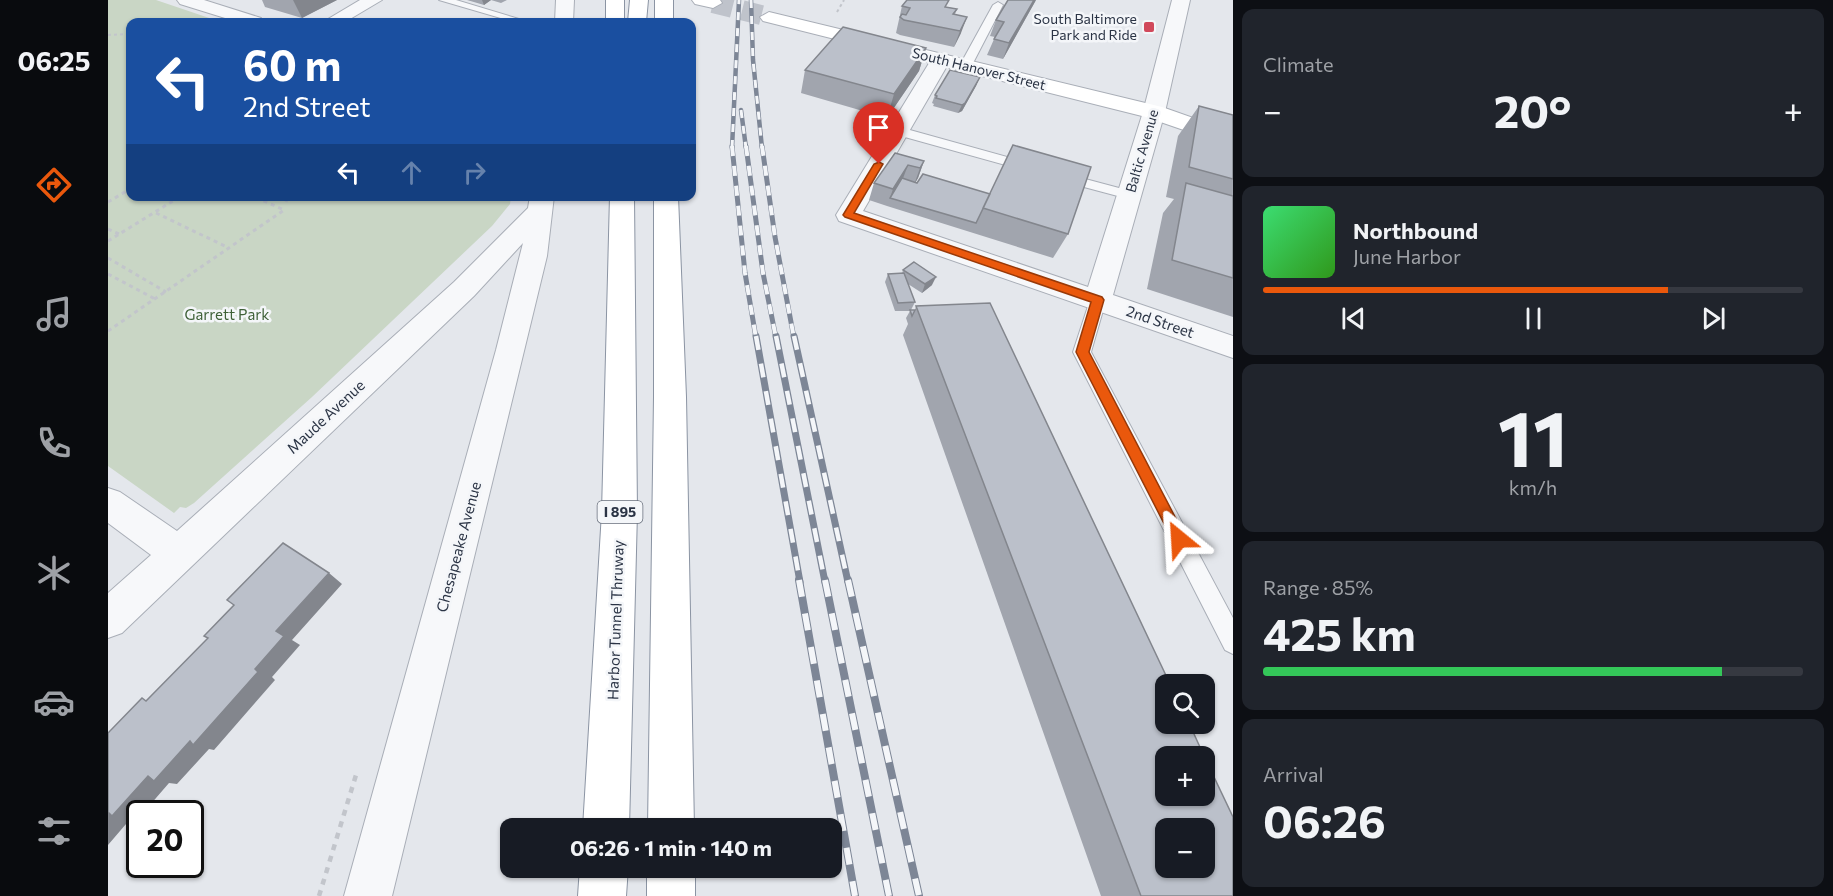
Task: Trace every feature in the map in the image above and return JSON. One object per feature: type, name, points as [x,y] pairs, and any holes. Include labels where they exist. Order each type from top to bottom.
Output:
[{"type":"main road","points":[[615,0],[615,18]]},
{"type":"main road","points":[[637,18],[639,1]]},
{"type":"main road","name":"South Hanover Street","points":[[769,17],[1154,112],[1233,140]]},
{"type":"main road","name":"South Hanover Street","points":[[1154,112],[1233,123]]},
{"type":"main road","name":"Harbor Tunnel Thruway","points":[[607,818],[613,715],[623,398],[622,201]]},
{"type":"main road","points":[[666,201],[670,397],[671,818]]},
{"type":"main road","points":[[602,896],[603,878]]},
{"type":"main road","points":[[671,878],[671,896]]},
{"type":"street","points":[[186,0],[242,18]]},
{"type":"street","points":[[339,18],[373,0]]},
{"type":"street","points":[[564,18],[565,0]]},
{"type":"street","name":"Baltic Avenue","points":[[1098,300],[1154,112],[1181,0]]},
{"type":"street","points":[[899,131],[941,59]]},
{"type":"street","name":"2nd Street","points":[[899,131],[848,215],[1233,347]]},
{"type":"street","name":"Maude Avenue","points":[[108,619],[464,289],[540,204]]},
{"type":"street","name":"Chesapeake Avenue","points":[[368,896],[511,350],[534,256],[540,204]]},
{"type":"street","points":[[108,503],[178,553]]},
{"type":"lane","points":[[444,0],[509,18]]},
{"type":"lane","points":[[966,66],[998,5]]},
{"type":"lane","points":[[899,131],[1129,195]]},
{"type":"lane","points":[[1098,300],[1082,352],[1233,642]]},
{"type":"path","points":[[108,35],[126,34]]},
{"type":"path","points":[[108,202],[126,191]]},
{"type":"path","points":[[108,242],[173,201]]},
{"type":"path","points":[[108,331],[284,210],[264,201]]},
{"type":"path","points":[[156,212],[229,248]]},
{"type":"path","points":[[108,229],[119,235]]},
{"type":"path","points":[[108,258],[167,291]]},
{"type":"path","points":[[108,274],[154,300]]},
{"type":"path","points":[[319,896],[356,775]]},
{"type":"green space","name":"Garrett Park","points":[[108,0],[156,0],[209,18],[126,18],[126,201],[510,201],[492,226],[312,397],[194,503],[186,508],[180,507],[174,513],[108,466]]},
{"type":"building","points":[[907,0],[949,0],[945,7],[957,9],[953,14],[967,17],[960,31],[904,20],[900,17],[902,14],[906,15],[910,8],[902,6]]},
{"type":"building","points":[[1008,0],[1034,0],[1009,43],[994,39],[1004,22],[996,20]]},
{"type":"building","points":[[843,27],[926,48],[894,94],[805,70]]},
{"type":"building","points":[[950,70],[980,77],[962,105],[936,98],[935,95]]},
{"type":"building","points":[[1199,106],[1233,115],[1233,179],[1189,167]]},
{"type":"building","points":[[1013,145],[1091,167],[1068,234],[983,208]]},
{"type":"building","points":[[895,153],[924,161],[920,168],[908,165],[893,189],[874,183]]},
{"type":"building","points":[[923,174],[990,194],[976,223],[890,198],[902,178],[917,183]]},
{"type":"building","points":[[1186,183],[1233,196],[1233,278],[1172,260]]},
{"type":"building","points":[[914,262],[936,277],[925,284],[903,270]]},
{"type":"building","points":[[904,273],[915,302],[898,303],[888,274]]},
{"type":"building","points":[[990,303],[1165,674],[1155,674],[1155,734],[1194,734],[1200,746],[1155,746],[1155,806],[1215,806],[1215,779],[1233,817],[1233,896],[1141,896],[916,306]]},
{"type":"building","points":[[283,543],[329,573],[276,631],[284,636],[255,669],[258,672],[193,745],[190,741],[154,781],[148,776],[112,816],[108,813],[108,733],[142,698],[146,701],[208,638],[204,636],[234,605],[227,600]]},
{"type":"tunnel","points":[[713,3],[769,17]]},
{"type":"railway","points":[[732,147],[739,0]]},
{"type":"railway","points":[[751,0],[753,60],[762,148]]},
{"type":"railway","points":[[741,110],[746,148]]},
{"type":"railway","points":[[746,146],[763,273],[776,338]]},
{"type":"railway","points":[[762,146],[775,237],[794,338]]},
{"type":"railway","points":[[732,147],[745,273],[756,338]]},
{"type":"railway","points":[[756,336],[800,582]]},
{"type":"railway","points":[[776,336],[825,582]]},
{"type":"railway","points":[[794,336],[848,582]]},
{"type":"railway","points":[[799,580],[855,896]]},
{"type":"railway","points":[[825,580],[889,896]]},
{"type":"railway","points":[[848,580],[919,896]]},
{"type":"place","name":"South Baltimore Park and Ride","points":[[1149,27]]},
{"type":"route","points":[[879,164],[848,215],[1098,300],[1082,352],[1179,539]]}]
